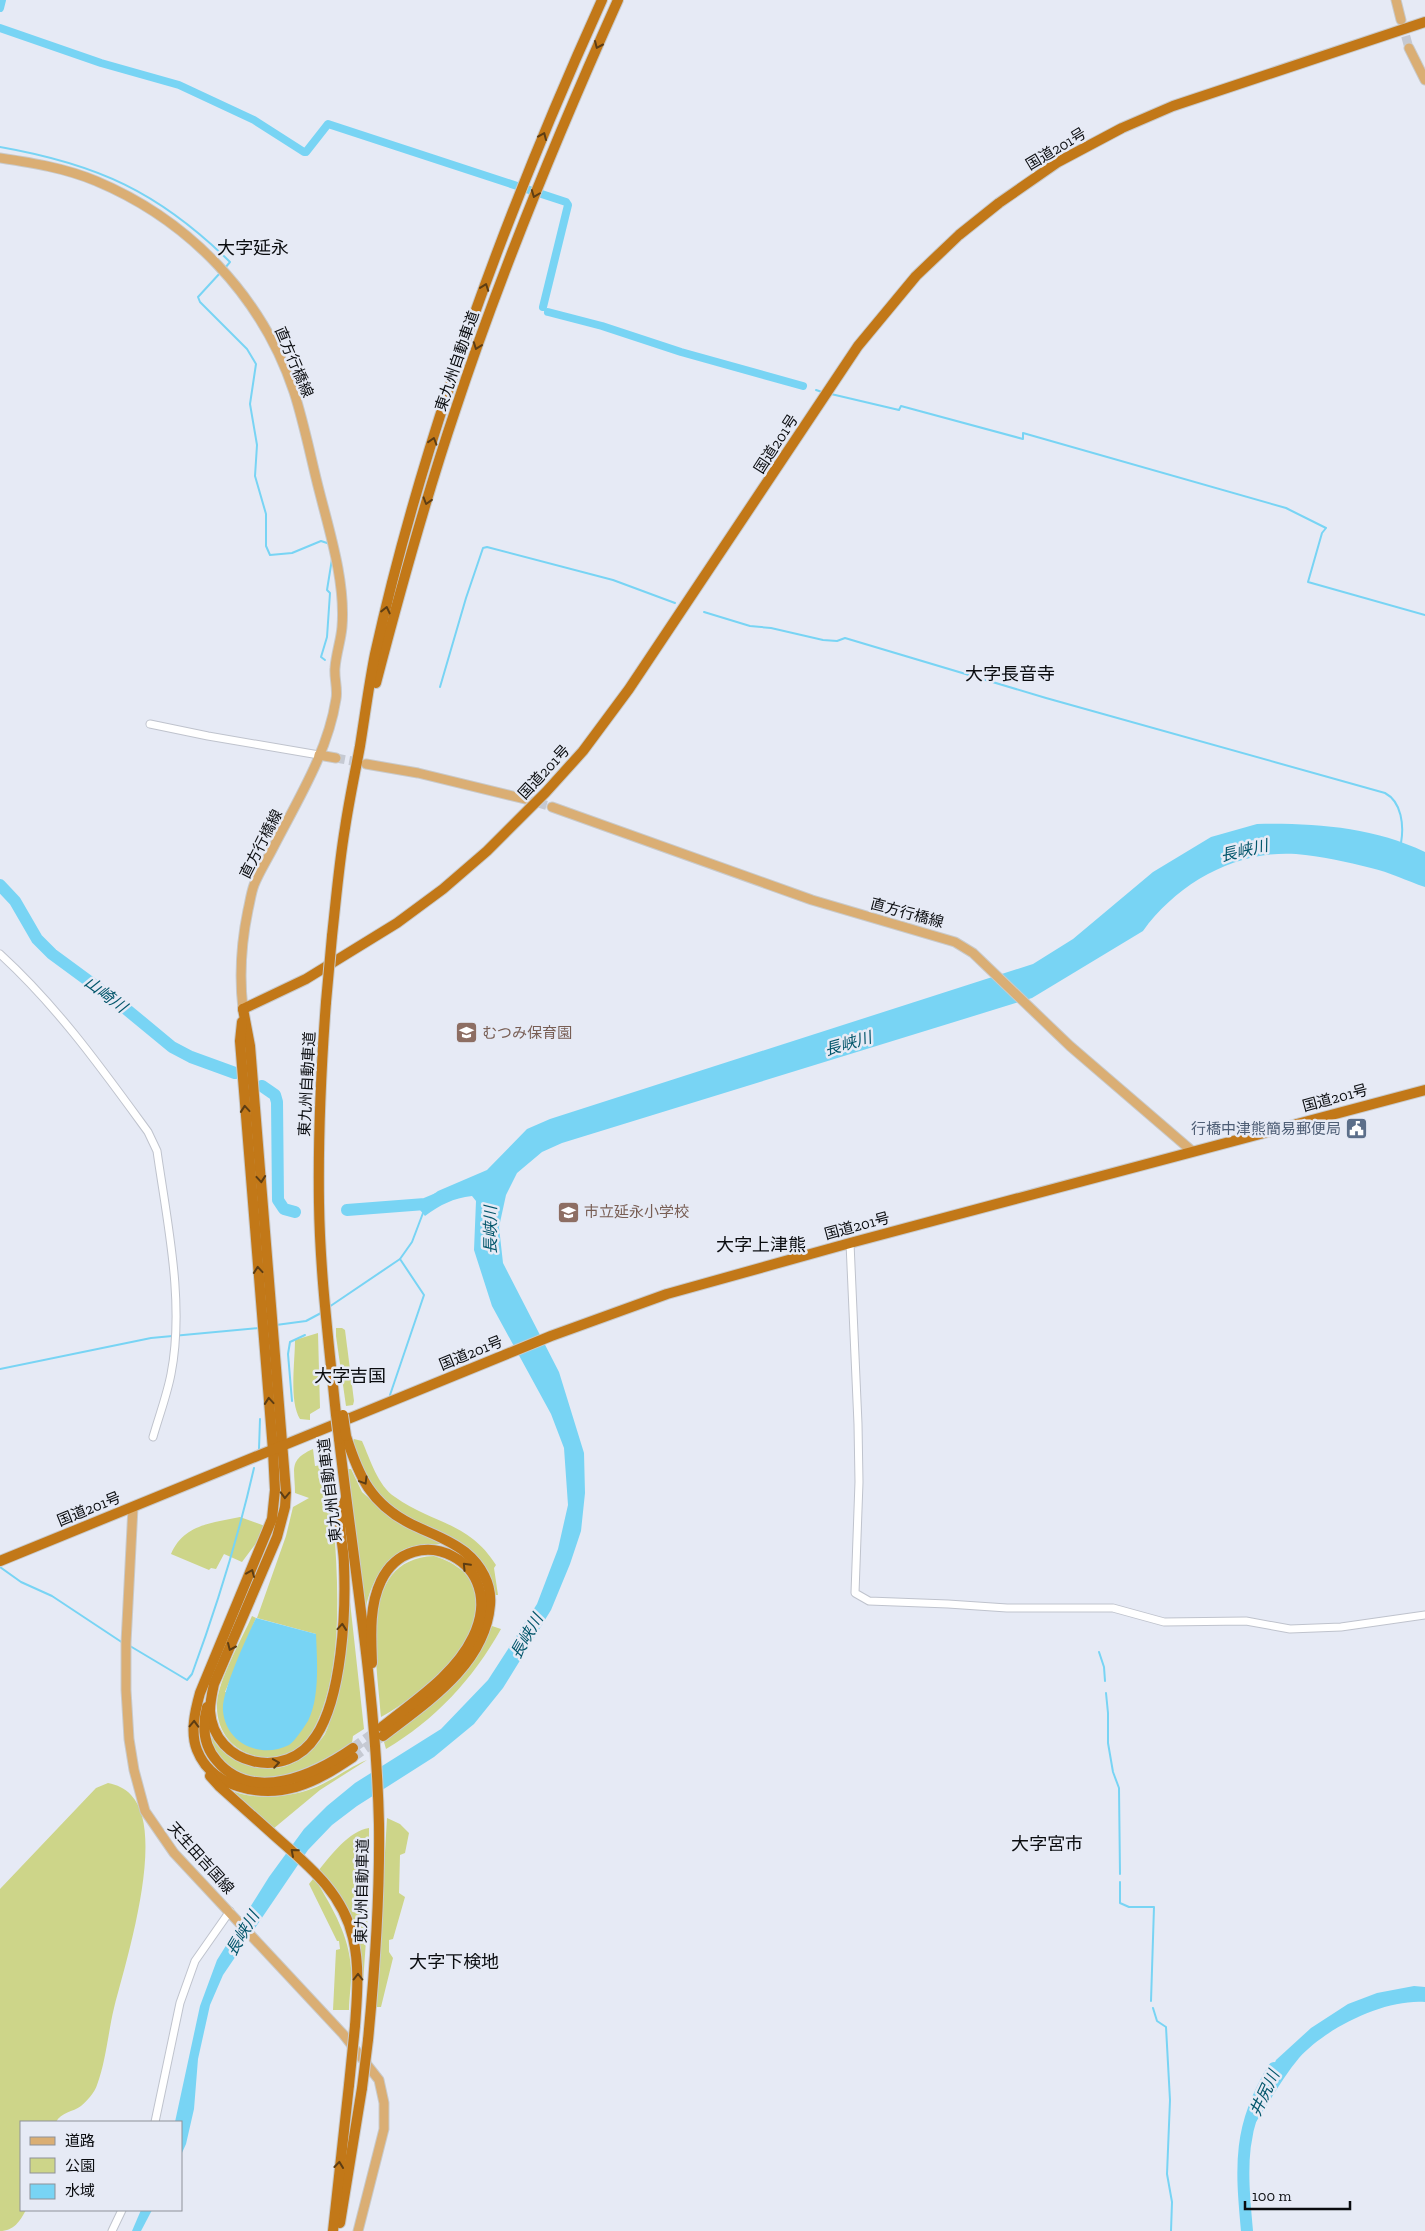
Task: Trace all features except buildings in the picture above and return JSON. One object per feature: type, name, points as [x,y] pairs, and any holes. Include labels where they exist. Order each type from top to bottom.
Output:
[{"type":"highway","name":"東九州自動車道","points":[[338,2231],[362,2088],[368,2040],[377,1934],[378,1823],[372,1714],[346,1498],[342,1437],[324,1287],[319,1204],[319,1145],[326,1002],[332,936],[345,828],[375,655],[414,501],[445,399],[529,170],[602,0]]},
{"type":"highway","name":"東九州自動車道","points":[[360,744],[399,596],[455,410],[498,287],[542,175],[618,0]]},
{"type":"highway","name":"国道201号","points":[[243,1009],[306,979],[397,923],[443,889],[487,851],[546,792],[583,751],[629,689],[858,346],[916,276],[959,235],[999,203],[1058,162],[1122,128],[1173,106],[1420,23]]},
{"type":"highway","points":[[197,1750],[213,1772],[222,1779],[254,1791],[295,1787],[334,1770],[353,1752],[303,1776],[271,1782],[243,1779],[222,1767],[214,1758],[206,1742],[204,1721],[214,1684],[261,1578],[282,1522],[286,1492],[278,1448],[268,1333],[250,1046],[243,1009]]},
{"type":"highway","name":"国道201号","points":[[0,1561],[551,1336],[666,1294],[1192,1151],[1425,1090]]},
{"type":"highway","points":[[342,1437],[356,1467],[376,1498],[390,1512],[410,1524],[451,1542],[466,1553],[478,1564],[490,1594],[490,1614],[486,1628],[472,1656],[442,1689],[383,1732],[442,1678],[465,1651],[480,1622],[482,1599],[476,1577],[459,1559],[439,1551],[420,1551],[403,1558],[386,1572],[377,1591],[371,1622],[372,1714]]},
{"type":"highway","points":[[278,1448],[272,1519],[258,1558],[200,1693],[194,1729],[197,1750],[203,1764],[219,1786],[315,1871],[334,1895],[348,1922],[353,1937],[358,1970],[355,2026],[333,2231]]},
{"type":"highway","points":[[214,1684],[211,1700],[212,1720],[216,1732],[224,1743],[238,1755],[261,1764],[274,1764],[299,1755],[309,1746],[324,1721],[336,1679],[344,1592],[340,1515],[346,1498]]},
{"type":"main road","points":[[1396,0],[1401,20]]},
{"type":"main road","points":[[1409,48],[1425,80]]},
{"type":"main road","name":"直方行橋線","points":[[0,158],[50,166],[94,180],[128,196],[159,214],[189,236],[225,272],[259,317],[276,349],[294,393],[332,542],[340,593],[342,626],[335,668],[337,696],[329,729],[319,755],[254,886],[242,939],[240,978],[243,1009]]},
{"type":"main road","points":[[319,755],[336,758]]},
{"type":"main road","points":[[366,764],[418,773],[525,799]]},
{"type":"main road","name":"直方行橋線","points":[[552,806],[812,900],[948,939],[973,953],[1122,1093],[1192,1151]]},
{"type":"main road","name":"天生田吉国線","points":[[133,1507],[126,1643],[126,1690],[130,1739],[144,1811],[174,1853],[343,2034],[379,2080],[384,2103],[384,2129],[358,2231]]},
{"type":"street","points":[[150,724],[319,755]]},
{"type":"street","points":[[0,954],[31,982],[73,1030],[148,1132],[157,1151],[175,1288],[175,1325],[171,1374],[153,1436]]},
{"type":"street","points":[[850,1243],[859,1482],[855,1593],[861,1598],[869,1601],[1007,1608],[1113,1608],[1164,1622],[1246,1621],[1290,1629],[1341,1627],[1425,1614]]},
{"type":"street","points":[[155,2121],[180,2003],[186,1984],[195,1961],[230,1912]]},
{"type":"street","points":[[112,2231],[122,2211]]},
{"type":"green space","points":[[336,1328],[345,1330],[354,1401],[353,1405],[346,1406],[336,1336]]},
{"type":"green space","points":[[318,1333],[320,1408],[310,1414],[310,1420],[300,1419],[295,1402],[293,1381],[295,1340]]},
{"type":"green space","points":[[354,1439],[362,1441],[375,1472],[389,1492],[409,1506],[462,1532],[485,1551],[496,1565],[494,1568],[498,1595],[495,1595],[491,1576],[481,1561],[468,1549],[402,1515],[383,1501],[372,1486],[356,1455],[353,1445]]},
{"type":"green space","points":[[313,1449],[315,1466],[328,1464],[331,1493],[337,1594],[334,1662],[328,1692],[318,1720],[307,1740],[288,1753],[274,1757],[259,1757],[246,1753],[234,1745],[225,1734],[219,1720],[218,1694],[221,1683],[252,1616],[256,1618],[225,1692],[316,1689],[316,1634],[257,1618],[286,1536],[293,1507],[309,1498],[295,1493],[294,1471],[296,1461]]},
{"type":"green space","points":[[347,1469],[351,1469],[362,1492],[392,1519],[442,1544],[414,1546],[404,1549],[388,1561],[376,1578],[366,1607]]},
{"type":"green space","points":[[240,1517],[265,1526],[257,1542],[242,1562],[224,1554],[216,1569],[211,1568],[209,1570],[171,1554],[183,1536],[200,1526]]},
{"type":"green space","points":[[434,1556],[463,1571],[471,1581],[476,1593],[477,1605],[471,1633],[457,1657],[448,1666],[414,1696],[381,1717],[376,1644],[377,1618],[382,1595],[392,1575],[409,1562]]},
{"type":"green space","points":[[347,1602],[350,1602],[364,1729],[353,1736],[352,1743],[338,1752],[290,1774],[256,1777],[240,1773],[225,1763],[213,1748],[212,1737],[240,1762],[257,1767],[277,1768],[292,1764],[304,1756],[325,1734],[333,1709]]},
{"type":"green space","points":[[492,1626],[501,1629],[478,1665],[465,1681],[421,1725],[386,1749],[384,1742],[432,1704],[460,1677],[483,1645]]},
{"type":"green space","points":[[367,1760],[320,1790],[273,1829],[234,1794],[235,1792],[263,1797],[284,1796],[303,1792],[325,1783]]},
{"type":"green space","points":[[108,1783],[121,1787],[131,1795],[141,1813],[145,1837],[145,1866],[134,1930],[97,2085],[81,2106],[64,2114],[57,2121],[20,2121],[20,2211],[25,2211],[13,2227],[0,2231],[0,1889],[96,1788]]},
{"type":"green space","points":[[387,1818],[400,1824],[409,1833],[405,1853],[400,1855],[399,1893],[405,1897],[393,1939],[389,1940],[389,1952],[393,1958],[381,2007],[376,2007]]},
{"type":"green space","points":[[369,1828],[369,1898],[362,1997],[358,1942],[319,1870],[348,1839],[354,1834]]},
{"type":"green space","points":[[313,1879],[317,1882],[344,1934],[350,1956],[349,2010],[333,2010],[336,1950],[340,1949],[339,1941],[337,1941],[309,1884]]},
{"type":"water","name":"長峡川","points":[[1257,824],[1300,824],[1364,832],[1385,837],[1425,852],[1425,887],[1378,870],[1305,855],[1273,854],[1230,864],[1209,873],[1190,885],[1157,914],[1143,931],[1032,998],[562,1143],[542,1152],[517,1173],[506,1195],[499,1227],[503,1263],[559,1372],[584,1453],[585,1493],[581,1531],[570,1564],[551,1610],[503,1688],[474,1724],[434,1757],[357,1806],[332,1825],[308,1850],[223,1975],[210,2005],[198,2059],[194,2109],[186,2144],[182,2153],[182,2121],[175,2121],[200,2006],[217,1960],[269,1877],[304,1829],[327,1806],[355,1783],[441,1729],[488,1680],[537,1604],[558,1549],[568,1505],[564,1448],[551,1414],[492,1306],[474,1250],[476,1201],[472,1196],[459,1198],[441,1205],[425,1216],[420,1210],[424,1201],[438,1191],[487,1170],[527,1129],[550,1119],[1033,964],[1073,939],[1153,872],[1211,837]]},
{"type":"water","points":[[256,1618],[316,1634],[317,1678],[312,1712],[308,1721],[294,1740],[289,1745],[278,1749],[257,1749],[247,1746],[238,1740],[226,1723],[223,1711],[223,1702],[230,1678]]},
{"type":"water","points":[[1414,1986],[1425,1987],[1425,2002],[1409,2002],[1374,2010],[1340,2026],[1310,2047],[1288,2073],[1256,2122],[1248,2124],[1276,2060],[1311,2028],[1348,2004],[1377,1993]]},
{"type":"water","points":[[141,2211],[151,2211],[141,2231],[132,2231]]},
{"type":"waterway","points":[[0,8],[2,0]]},
{"type":"waterway","points":[[0,28],[101,63],[179,85],[254,120],[304,152],[306,152],[328,124],[566,202],[568,205],[543,307]]},
{"type":"waterway","points":[[0,147],[67,162],[97,172],[152,199],[178,217],[230,262],[225,268]]},
{"type":"waterway","points":[[220,273],[198,297],[200,302],[247,349],[256,364],[250,404],[257,445],[255,476],[266,514],[266,546],[270,555],[292,553],[321,541],[330,544]]},
{"type":"waterway","points":[[548,312],[602,326],[681,352],[803,386]]},
{"type":"waterway","points":[[816,390],[822,392]]},
{"type":"waterway","points":[[831,394],[899,410],[901,406],[1023,439],[1023,433],[1286,508],[1326,528],[1322,533],[1308,582],[1425,615]]},
{"type":"waterway","points":[[440,687],[483,548],[487,547],[613,580],[675,603]]},
{"type":"waterway","points":[[325,660],[321,657],[327,637],[330,593],[327,590],[332,559]]},
{"type":"waterway","points":[[704,612],[750,626],[771,628],[823,640],[837,641],[845,638],[1046,698],[1385,793],[1391,797],[1398,808],[1402,822],[1401,843]]},
{"type":"waterway","name":"山崎川","points":[[0,885],[15,901],[37,939],[52,954],[120,1004],[172,1047],[191,1057],[235,1073]]},
{"type":"waterway","name":"山崎川","points":[[262,1086],[275,1095],[277,1102],[278,1200],[284,1209],[295,1212]]},
{"type":"waterway","name":"山崎川","points":[[347,1210],[425,1204],[437,1199]]},
{"type":"waterway","points":[[329,1307],[400,1259],[412,1242],[423,1213]]},
{"type":"waterway","points":[[390,1395],[424,1295],[400,1259]]},
{"type":"waterway","points":[[276,1325],[306,1321],[321,1313]]},
{"type":"waterway","points":[[0,1369],[151,1338],[259,1328]]},
{"type":"waterway","points":[[292,1401],[288,1354],[290,1342],[305,1335]]},
{"type":"waterway","points":[[259,1449],[260,1419]]},
{"type":"waterway","points":[[130,1646],[187,1680],[192,1674],[226,1572],[254,1468]]},
{"type":"waterway","points":[[0,1567],[21,1582],[52,1596],[123,1643]]},
{"type":"waterway","points":[[1099,1652],[1104,1667],[1105,1681]]},
{"type":"waterway","points":[[1106,1693],[1108,1743],[1113,1772],[1119,1788],[1120,1874]]},
{"type":"waterway","points":[[1120,1882],[1120,1903],[1129,1907],[1154,1907],[1151,2001]]},
{"type":"waterway","points":[[1153,2008],[1157,2021],[1166,2027],[1170,2100],[1167,2174],[1172,2202],[1171,2231]]},
{"type":"waterway","name":"井尻川","points":[[1247,2231],[1243,2166],[1248,2128],[1262,2089],[1274,2068]]},
{"type":"tunnel","points":[[1402,23],[1409,48]]},
{"type":"tunnel","points":[[336,758],[363,763]]},
{"type":"tunnel","points":[[525,799],[552,807]]},
{"type":"tunnel","points":[[353,1748],[381,1728]]},
{"type":"tunnel","points":[[353,1757],[380,1738]]},
{"type":"place","name":"むつみ保育園","points":[[466,1033]]},
{"type":"place","name":"行橋中津熊簡易郵便局","points":[[1357,1129]]},
{"type":"place","name":"市立延永小学校","points":[[568,1212]]},
{"type":"district","name":"大字延永","points":[[253,248]]},
{"type":"district","name":"大字長音寺","points":[[1010,674]]},
{"type":"district","name":"大字上津熊","points":[[761,1245]]},
{"type":"district","name":"大字吉国","points":[[350,1376]]},
{"type":"district","name":"大字宮市","points":[[1047,1844]]},
{"type":"district","name":"大字下検地","points":[[454,1962]]}]
